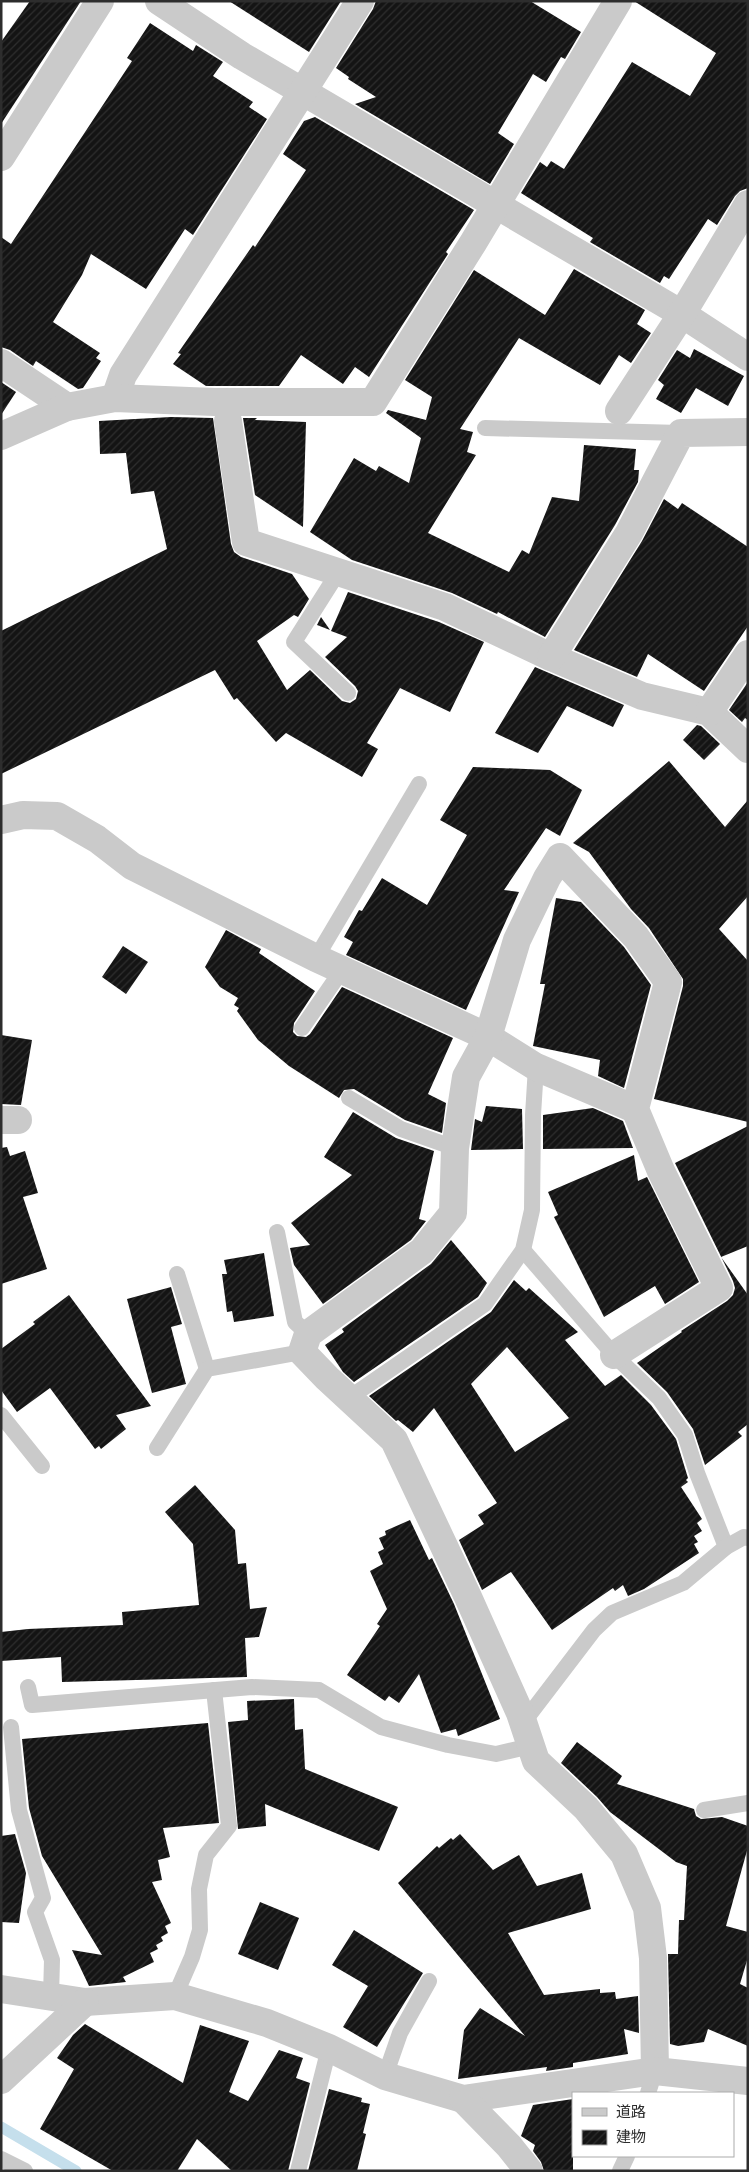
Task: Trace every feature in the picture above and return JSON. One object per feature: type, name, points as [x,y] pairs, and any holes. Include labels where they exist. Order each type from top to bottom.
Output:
[{"type":"street","points":[[1,156],[100,1]]},
{"type":"street","points":[[159,1],[242,56],[682,314],[748,357]]},
{"type":"street","points":[[115,398],[123,375],[215,228],[304,93],[360,1]]},
{"type":"street","points":[[1,436],[67,408],[115,398],[214,402],[373,402],[495,206],[618,1]]},
{"type":"street","points":[[619,411],[682,314],[748,204]]},
{"type":"street","points":[[1,363],[67,408]]},
{"type":"street","points":[[228,421],[246,542],[445,607],[551,657],[642,696],[709,712],[748,749]]},
{"type":"street","points":[[551,657],[629,532],[681,433],[748,432]]},
{"type":"street","points":[[709,712],[748,654]]},
{"type":"street","points":[[1,820],[23,815],[57,816],[97,839],[132,866],[316,958],[488,1036],[536,1068],[636,1108]]},
{"type":"street","points":[[614,1356],[719,1288],[661,1171],[636,1108],[668,982],[636,937],[560,857],[547,878],[517,940],[488,1036],[466,1076],[455,1148],[453,1212],[422,1251],[305,1343],[349,1398],[394,1440],[468,1597],[527,1734],[536,1762],[586,1808],[624,1854],[647,1908],[653,1958],[652,2082]]},
{"type":"street","points":[[1,1988],[85,2002],[175,1996],[267,2023],[329,2048],[386,2076],[463,2099],[652,2082],[748,2081]]},
{"type":"street","points":[[1,2080],[85,2002]]},
{"type":"street","points":[[463,2099],[509,2146],[530,2171]]},
{"type":"lane","points":[[485,428],[681,433]]},
{"type":"lane","points":[[339,571],[294,642],[348,693]]},
{"type":"lane","points":[[316,958],[419,784]]},
{"type":"lane","points":[[302,1028],[342,970]]},
{"type":"lane","points":[[349,1398],[485,1304],[523,1250],[532,1210],[533,1115],[536,1068]]},
{"type":"lane","points":[[349,1098],[401,1129],[455,1148]]},
{"type":"lane","points":[[157,1448],[207,1369],[305,1343],[295,1322],[277,1232]]},
{"type":"lane","points":[[523,1250],[614,1356],[659,1398],[685,1435],[697,1473],[726,1547]]},
{"type":"lane","points":[[176,1274],[207,1369]]},
{"type":"lane","points":[[1,1415],[42,1466]]},
{"type":"lane","points":[[28,1687],[32,1705],[252,1687],[319,1690],[381,1727],[438,1742],[496,1754],[527,1734],[594,1630],[612,1613],[683,1583],[726,1547],[744,1537],[748,1538]]},
{"type":"lane","points":[[175,1996],[192,1957],[200,1930],[199,1890],[206,1855],[229,1826],[214,1690]]},
{"type":"lane","points":[[11,1727],[19,1810],[43,1898],[35,1912],[52,1960],[51,1996]]},
{"type":"lane","points":[[704,1810],[748,1803]]},
{"type":"lane","points":[[386,2076],[400,2033],[429,1981]]},
{"type":"lane","points":[[298,2171],[329,2048]]},
{"type":"lane","points":[[620,2171],[627,2157]]},
{"type":"building","points":[[30,1],[81,1],[1,124],[1,42]]},
{"type":"building","points":[[229,1],[341,1],[309,52]]},
{"type":"building","points":[[376,1],[530,1],[581,32],[565,59],[561,57],[546,82],[533,74],[498,133],[514,144],[490,184],[355,104],[376,97],[348,79],[349,77],[336,68],[373,9]]},
{"type":"building","points":[[634,1],[748,1],[748,188],[740,191],[735,196],[717,225],[708,219],[669,279],[664,276],[660,283],[590,242],[593,238],[521,193],[540,162],[547,167],[551,161],[564,169],[632,62],[690,96],[716,53]]},
{"type":"building","points":[[150,23],[193,51],[196,45],[223,62],[213,76],[253,102],[249,107],[267,119],[193,235],[185,229],[146,289],[91,254],[82,275],[53,322],[100,353],[96,358],[101,361],[83,388],[78,389],[36,361],[33,366],[10,350],[1,347],[1,237],[11,244],[132,61],[127,58]]},
{"type":"building","points":[[315,117],[474,210],[369,377],[355,367],[343,384],[301,355],[279,386],[206,386],[173,364],[181,354],[178,353],[253,245],[255,247],[306,170],[283,154],[304,121]]},
{"type":"building","points":[[574,269],[645,310],[637,324],[651,333],[631,363],[619,355],[600,385],[519,338],[460,429],[473,432],[467,452],[476,455],[428,533],[509,572],[522,550],[529,554],[552,497],[579,501],[584,445],[636,449],[634,470],[639,470],[638,482],[615,525],[545,637],[498,612],[497,614],[452,593],[352,560],[310,532],[354,458],[376,471],[379,466],[409,483],[421,438],[386,413],[388,410],[426,420],[432,397],[405,380],[474,270],[545,315]]},
{"type":"building","points":[[694,349],[744,376],[728,406],[696,388],[681,413],[656,399],[664,385],[658,380],[677,350],[690,358]]},
{"type":"building","points":[[1,382],[16,392],[1,415]]},
{"type":"building","points":[[171,417],[213,418],[231,544],[234,552],[241,557],[292,574],[309,599],[298,617],[294,615],[257,641],[287,690],[310,670],[342,701],[350,703],[356,699],[358,691],[355,686],[325,657],[347,637],[331,631],[348,592],[439,622],[484,642],[450,712],[400,688],[367,743],[378,749],[362,777],[286,733],[276,742],[237,698],[234,700],[215,670],[1,774],[1,631],[167,549],[154,491],[131,494],[126,453],[100,454],[99,421]]},
{"type":"building","points":[[243,418],[306,422],[303,527],[255,495]]},
{"type":"building","points":[[664,499],[678,509],[682,503],[748,547],[748,626],[704,691],[648,654],[637,677],[574,650],[642,541]]},
{"type":"building","points":[[321,617],[330,630],[317,625]]},
{"type":"building","points":[[535,667],[624,705],[613,727],[567,706],[538,753],[495,733]]},
{"type":"building","points":[[748,682],[748,720],[745,718],[742,722],[729,710]]},
{"type":"building","points":[[697,725],[701,726],[720,744],[704,760],[683,740]]},
{"type":"building","points":[[669,761],[725,827],[748,800],[748,896],[719,929],[748,961],[748,1122],[654,1099],[683,986],[683,979],[649,928],[631,909],[589,852],[573,843]]},
{"type":"building","points":[[473,767],[550,770],[582,790],[560,836],[546,828],[504,890],[519,892],[466,1010],[346,955],[353,942],[344,937],[359,910],[362,911],[382,878],[427,905],[467,835],[440,820]]},
{"type":"building","points":[[556,898],[581,902],[624,947],[651,985],[624,1088],[598,1076],[600,1060],[533,1046],[545,984],[540,984]]},
{"type":"building","points":[[226,930],[261,949],[259,953],[315,991],[294,1023],[293,1032],[297,1036],[306,1037],[310,1034],[342,987],[453,1038],[428,1094],[446,1103],[442,1133],[405,1120],[354,1089],[344,1090],[339,1098],[289,1066],[258,1040],[237,1011],[239,1008],[234,1005],[238,998],[220,987],[205,967]]},
{"type":"building","points":[[123,946],[148,962],[126,994],[102,977]]},
{"type":"building","points":[[1,1035],[32,1040],[21,1105],[1,1104]]},
{"type":"building","points":[[486,1106],[522,1109],[523,1149],[471,1150],[475,1119],[482,1122]]},
{"type":"building","points":[[593,1108],[623,1121],[633,1148],[543,1149],[543,1115]]},
{"type":"building","points":[[353,1112],[396,1138],[434,1151],[419,1219],[426,1221],[411,1240],[323,1304],[294,1265],[290,1248],[310,1245],[291,1223],[352,1175],[324,1157]]},
{"type":"building","points":[[748,1126],[748,1246],[721,1257],[675,1163]]},
{"type":"building","points":[[7,1147],[10,1156],[25,1151],[38,1193],[23,1197],[47,1269],[1,1284],[1,1148]]},
{"type":"building","points":[[634,1155],[638,1181],[647,1177],[699,1282],[665,1304],[655,1286],[604,1317],[554,1217],[558,1215],[548,1192]]},
{"type":"building","points":[[451,1240],[487,1283],[478,1297],[354,1382],[343,1372],[325,1345],[344,1332],[342,1329],[431,1264]]},
{"type":"building","points":[[264,1253],[274,1316],[234,1322],[232,1311],[227,1312],[222,1274],[227,1274],[224,1260]]},
{"type":"building","points":[[722,1258],[748,1295],[748,1424],[738,1432],[742,1436],[705,1465],[693,1429],[667,1392],[637,1363],[733,1295],[735,1288],[733,1281]]},
{"type":"building","points":[[514,1280],[526,1291],[529,1288],[578,1332],[565,1340],[605,1386],[621,1375],[651,1405],[676,1439],[688,1478],[686,1480],[688,1482],[681,1487],[702,1519],[697,1523],[702,1531],[694,1536],[698,1542],[694,1544],[699,1553],[644,1589],[628,1596],[623,1585],[615,1591],[613,1588],[552,1630],[511,1572],[482,1590],[459,1540],[484,1524],[478,1515],[497,1503],[434,1408],[413,1432],[398,1420],[396,1421],[369,1396],[491,1312]],"holes":[[[507,1347],[569,1418],[515,1452],[471,1384]]]},
{"type":"building","points":[[171,1287],[182,1324],[171,1327],[186,1384],[152,1393],[127,1299]]},
{"type":"building","points":[[69,1295],[151,1406],[116,1415],[126,1429],[101,1449],[99,1446],[95,1449],[50,1388],[17,1412],[1,1390],[1,1349],[35,1324],[33,1322]]},
{"type":"building","points":[[195,1485],[235,1530],[238,1564],[246,1563],[250,1609],[267,1607],[259,1637],[245,1638],[247,1677],[62,1682],[61,1657],[1,1661],[1,1632],[123,1625],[122,1612],[199,1605],[193,1544],[165,1512]]},
{"type":"building","points":[[410,1520],[429,1560],[432,1558],[454,1604],[500,1719],[458,1736],[456,1729],[441,1733],[419,1674],[399,1703],[389,1696],[385,1701],[347,1675],[380,1626],[377,1624],[387,1609],[370,1571],[383,1564],[378,1552],[384,1549],[379,1538],[386,1535],[385,1531]]},
{"type":"building","points":[[294,1699],[295,1730],[303,1729],[305,1769],[398,1807],[379,1851],[265,1804],[266,1826],[238,1829],[228,1722],[248,1720],[247,1701]]},
{"type":"building","points":[[208,1723],[219,1823],[163,1828],[170,1857],[158,1860],[162,1880],[152,1882],[171,1923],[165,1926],[168,1933],[161,1937],[163,1941],[156,1945],[158,1949],[150,1953],[154,1962],[123,1977],[126,1982],[89,1986],[72,1950],[102,1955],[42,1856],[29,1808],[22,1739]]},
{"type":"building","points":[[577,1742],[622,1776],[617,1784],[694,1809],[696,1816],[701,1819],[722,1817],[748,1826],[748,1847],[726,1926],[748,1932],[748,1957],[740,1984],[748,1988],[748,2046],[708,2029],[704,2042],[678,2046],[670,2044],[668,1954],[678,1954],[679,1920],[684,1920],[687,1866],[676,1862],[610,1812],[561,1763]]},
{"type":"building","points":[[15,1834],[26,1873],[19,1923],[1,1922],[1,1836]]},
{"type":"building","points":[[460,1834],[493,1870],[519,1855],[537,1886],[582,1873],[591,1909],[508,1933],[544,1995],[600,1989],[600,1993],[615,1992],[616,1999],[638,1996],[639,2033],[624,2029],[628,2054],[573,2063],[573,2067],[546,2071],[547,2067],[458,2079],[464,2030],[480,2008],[525,2036],[398,1883],[437,1846],[439,1848],[451,1838],[453,1840]]},
{"type":"building","points":[[260,1902],[299,1918],[278,1970],[238,1954]]},
{"type":"building","points":[[354,1930],[423,1973],[377,2047],[343,2027],[368,1986],[332,1965]]},
{"type":"building","points":[[85,2024],[183,2083],[200,2025],[249,2041],[229,2092],[248,2101],[279,2050],[303,2058],[296,2078],[310,2083],[288,2171],[232,2171],[197,2139],[177,2171],[113,2171],[40,2129],[74,2069],[57,2058],[73,2035]]},
{"type":"building","points":[[329,2089],[362,2098],[361,2102],[370,2104],[363,2133],[366,2134],[357,2171],[308,2171]]},
{"type":"building","points":[[572,2099],[573,2171],[544,2171],[541,2162],[533,2151],[535,2145],[521,2136],[533,2105]]},
{"type":"waterway","points":[[1,2127],[76,2171]]}]
